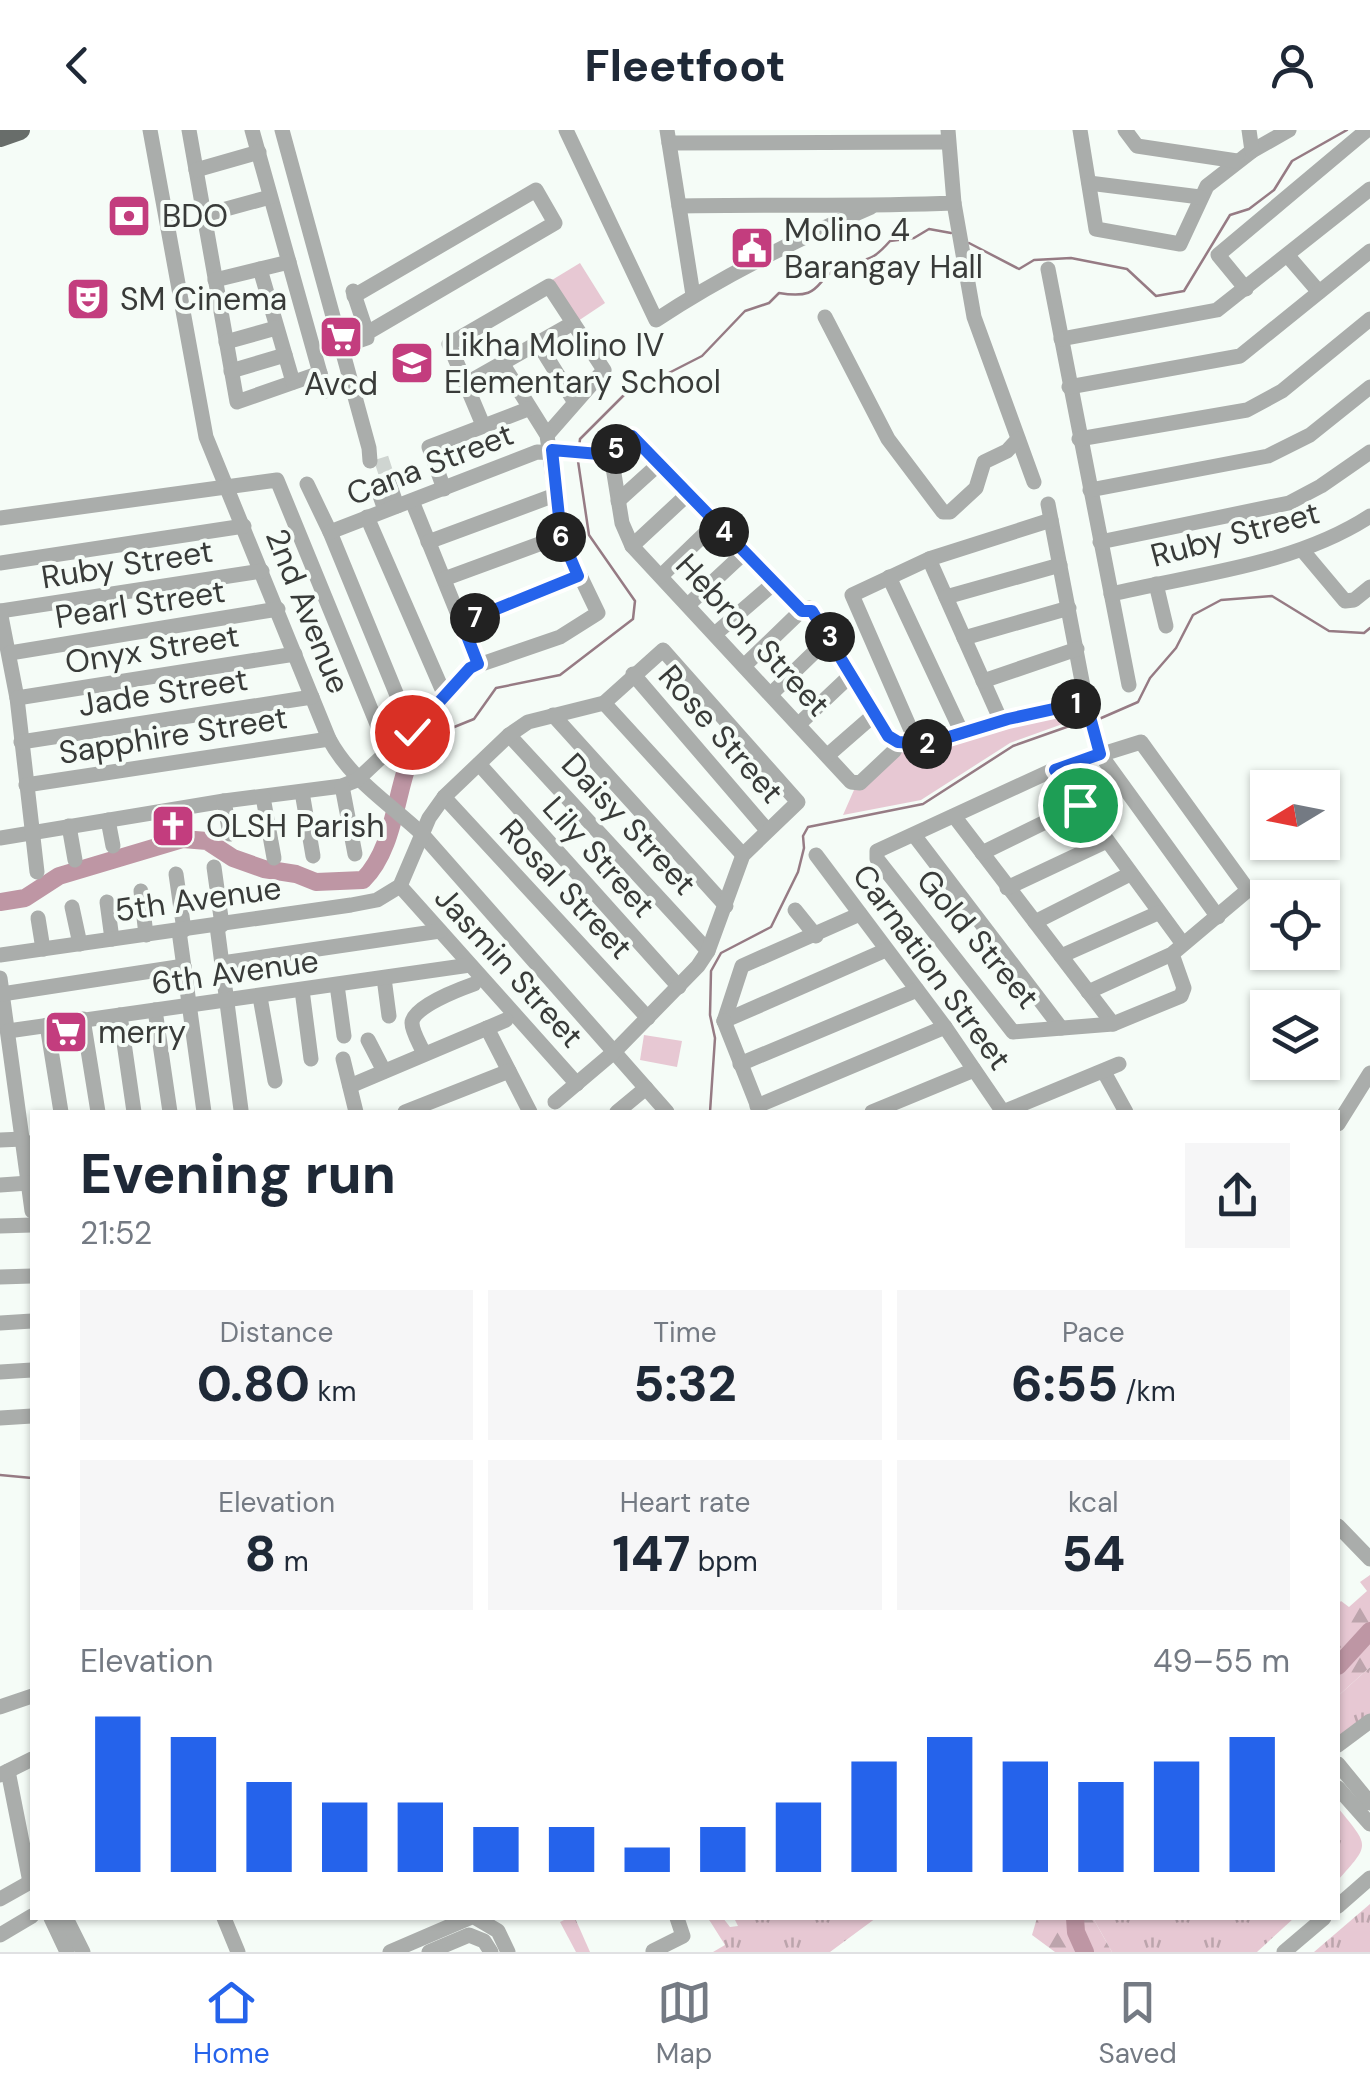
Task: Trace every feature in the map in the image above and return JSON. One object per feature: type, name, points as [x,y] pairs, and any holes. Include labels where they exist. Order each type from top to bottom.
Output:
[{"type":"main road","points":[[0,137],[20,130]]},
{"type":"street","name":"2nd Avenue","points":[[150,130],[206,437],[350,783],[383,797],[419,831],[665,1110]]},
{"type":"street","points":[[188,130],[237,402],[320,373]]},
{"type":"street","points":[[252,130],[325,390]]},
{"type":"street","points":[[282,130],[373,456]]},
{"type":"street","points":[[566,130],[656,320],[806,235],[870,207]]},
{"type":"street","points":[[1080,130],[1096,229],[1180,244],[1207,186],[1252,150],[1289,130]]},
{"type":"street","points":[[1125,130],[1137,146],[1237,161]]},
{"type":"street","points":[[1249,130],[1252,150]]},
{"type":"street","points":[[1246,289],[1218,254],[1367,130]]},
{"type":"street","points":[[693,296],[668,137],[948,136],[954,204],[974,317],[1034,482]]},
{"type":"street","points":[[196,170],[259,152]]},
{"type":"street","points":[[1089,184],[1200,197]]},
{"type":"street","points":[[1061,339],[1217,310],[1370,189]]},
{"type":"street","points":[[341,347],[362,342],[367,333],[554,223],[536,190],[353,292],[367,333]]},
{"type":"street","points":[[204,215],[270,197]]},
{"type":"street","points":[[679,206],[954,204]]},
{"type":"street","points":[[1069,387],[1240,356],[1370,251]]},
{"type":"street","points":[[1288,256],[1320,292]]},
{"type":"street","points":[[215,280],[288,262]]},
{"type":"street","points":[[260,269],[293,382]]},
{"type":"street","points":[[1048,270],[1129,685]]},
{"type":"street","points":[[307,484],[412,732],[470,668],[560,637],[598,612],[561,536],[555,495],[555,446],[574,401],[604,370],[550,286],[450,344],[483,425]]},
{"type":"street","points":[[824,317],[888,439],[943,512],[950,512],[976,488],[984,462],[1007,451],[1018,439]]},
{"type":"street","points":[[1079,438],[1247,410],[1282,391],[1370,320]]},
{"type":"street","points":[[467,383],[573,323]]},
{"type":"street","points":[[226,342],[276,328]]},
{"type":"street","points":[[538,343],[574,401]]},
{"type":"street","points":[[232,371],[284,355]]},
{"type":"street","points":[[502,364],[555,446]]},
{"type":"street","points":[[1090,490],[1268,456],[1310,435],[1370,386]]},
{"type":"street","points":[[444,488],[429,447],[528,408]]},
{"type":"street","points":[[611,455],[632,436],[773,584],[802,611],[812,611],[888,736],[898,742],[939,742],[1001,721],[1089,714]]},
{"type":"street","name":"Cana Street","points":[[330,532],[555,446],[611,455]]},
{"type":"street","points":[[1100,542],[1289,502],[1321,486],[1370,452]]},
{"type":"street","name":"Hebron Street","points":[[611,455],[622,523],[632,546],[852,782],[858,784],[892,753],[898,742]]},
{"type":"street","points":[[618,501],[660,463]]},
{"type":"street","points":[[0,518],[276,480],[388,752],[350,783],[0,838]]},
{"type":"street","points":[[383,485],[428,542],[478,664]]},
{"type":"street","points":[[632,546],[688,494]]},
{"type":"street","points":[[428,542],[555,495]]},
{"type":"street","points":[[917,744],[852,598],[856,592],[929,559],[1050,512],[1100,754],[1218,917]]},
{"type":"street","name":"Ruby Street","points":[[1111,594],[1303,551],[1346,532],[1370,516]]},
{"type":"street","points":[[367,517],[445,696]]},
{"type":"street","points":[[660,576],[716,523]]},
{"type":"street","points":[[0,563],[244,526]]},
{"type":"street","points":[[444,579],[561,536]]},
{"type":"street","points":[[1303,551],[1345,601],[1354,600],[1370,587]]},
{"type":"street","points":[[688,605],[744,553]]},
{"type":"street","points":[[929,559],[1001,721]]},
{"type":"street","points":[[946,597],[1060,565]]},
{"type":"street","name":"Ruby Street","points":[[0,611],[262,571]]},
{"type":"street","points":[[462,623],[578,576]]},
{"type":"street","points":[[889,577],[962,732]]},
{"type":"street","points":[[715,634],[773,584]]},
{"type":"street","points":[[1156,584],[1166,626]]},
{"type":"street","points":[[964,638],[1069,608]]},
{"type":"street","name":"Pearl Street","points":[[10,653],[278,610]]},
{"type":"street","points":[[0,611],[17,698],[37,872]]},
{"type":"street","points":[[744,666],[802,611]]},
{"type":"street","points":[[771,694],[830,637]]},
{"type":"street","points":[[983,681],[1076,649]]},
{"type":"street","points":[[400,886],[419,831],[444,797],[509,735],[528,722],[604,703],[663,650],[798,802],[744,855],[708,950],[679,987],[614,1052],[555,1102]]},
{"type":"street","name":"Onyx Street","points":[[17,698],[295,654]]},
{"type":"street","name":"Rose Street","points":[[633,674],[767,830]]},
{"type":"street","points":[[799,724],[852,674]]},
{"type":"street","name":"Jade Street","points":[[21,742],[312,696]]},
{"type":"street","points":[[604,703],[744,855]]},
{"type":"street","points":[[828,755],[875,714]]},
{"type":"street","points":[[552,715],[726,906]]},
{"type":"street","name":"Daisy Street","points":[[509,735],[708,950]]},
{"type":"street","name":"Sapphire Street","points":[[26,785],[329,740]]},
{"type":"street","points":[[1061,1028],[914,834],[1055,770],[1141,742],[1248,890],[1178,949],[1088,992]]},
{"type":"street","name":"Lily Street","points":[[478,764],[679,987]]},
{"type":"street","points":[[1055,770],[1158,913],[1178,949]]},
{"type":"street","points":[[350,783],[354,854]]},
{"type":"street","points":[[302,792],[314,856]]},
{"type":"street","points":[[263,797],[274,858]]},
{"type":"street","name":"Rosal Street","points":[[444,797],[648,1018]]},
{"type":"street","points":[[224,801],[230,834]]},
{"type":"street","points":[[982,853],[1080,805]]},
{"type":"street","points":[[954,816],[1113,1024]]},
{"type":"street","points":[[108,820],[112,846]]},
{"type":"street","points":[[69,826],[76,860]]},
{"type":"street","name":"Gold Street","points":[[914,834],[876,854],[1016,1033],[1113,1024],[1184,994],[1178,949]]},
{"type":"street","points":[[1008,888],[1106,842]]},
{"type":"street","name":"Carnation Street","points":[[816,854],[1002,1110]]},
{"type":"street","points":[[214,867],[241,1110]]},
{"type":"street","points":[[176,874],[204,1110]]},
{"type":"street","points":[[1034,922],[1130,874]]},
{"type":"street","name":"5th Avenue","points":[[0,954],[377,900],[400,886]]},
{"type":"street","name":"Jasmin Street","points":[[400,886],[577,1084]]},
{"type":"street","points":[[141,891],[146,935]]},
{"type":"street","points":[[107,902],[112,939]]},
{"type":"street","points":[[72,906],[80,944]]},
{"type":"street","points":[[795,910],[816,936]]},
{"type":"street","points":[[1061,956],[1158,913]]},
{"type":"street","points":[[860,914],[742,966],[724,1021],[758,1109],[945,1027]]},
{"type":"street","points":[[38,918],[43,949]]},
{"type":"street","points":[[222,963],[440,931]]},
{"type":"street","points":[[724,1021],[886,950]]},
{"type":"street","name":"6th Avenue","points":[[8,1030],[470,965]]},
{"type":"street","points":[[30,1192],[18,1096],[5,1050],[8,1030],[1,986],[184,966]]},
{"type":"street","points":[[384,978],[389,1016]]},
{"type":"street","points":[[424,1054],[412,1024],[414,1017],[438,999],[474,984]]},
{"type":"street","points":[[337,985],[344,1036]]},
{"type":"street","points":[[302,990],[310,1059]]},
{"type":"street","points":[[740,1064],[917,990]]},
{"type":"street","points":[[260,996],[275,1080]]},
{"type":"street","points":[[155,1010],[170,1110]]},
{"type":"street","points":[[120,1015],[134,1110]]},
{"type":"street","points":[[83,1020],[98,1110]]},
{"type":"street","points":[[350,1086],[506,1020]]},
{"type":"street","points":[[47,1025],[61,1110]]},
{"type":"street","points":[[486,1028],[529,1110]]},
{"type":"street","points":[[368,1040],[384,1072]]},
{"type":"street","points":[[343,1058],[356,1110]]},
{"type":"street","points":[[1008,1110],[1112,1068],[1125,1110]]},
{"type":"street","points":[[877,1110],[974,1070]]},
{"type":"street","points":[[410,1110],[509,1071]]},
{"type":"street","points":[[1340,1121],[1370,1072]]},
{"type":"street","points":[[619,1110],[646,1088]]},
{"type":"street","points":[[0,1097],[18,1096]]},
{"type":"street","points":[[1044,1096],[1050,1110]]},
{"type":"street","points":[[0,1140],[23,1138]]},
{"type":"street","points":[[0,1185],[29,1183]]},
{"type":"street","points":[[0,1226],[30,1224]]},
{"type":"street","points":[[0,1278],[30,1276]]},
{"type":"street","points":[[0,1323],[30,1321]]},
{"type":"street","points":[[0,1372],[30,1370]]},
{"type":"street","points":[[0,1418],[30,1416]]},
{"type":"street","points":[[1340,1528],[1370,1559]]},
{"type":"street","points":[[0,1707],[30,1697]]},
{"type":"street","points":[[1340,1744],[1370,1722]]},
{"type":"street","points":[[30,1760],[4,1773],[30,1877]]},
{"type":"street","points":[[1340,1766],[1370,1803]]},
{"type":"street","points":[[1340,1790],[1370,1824]]},
{"type":"street","points":[[1340,1904],[1370,1878]]},
{"type":"street","points":[[0,1899],[30,1882]]},
{"type":"street","points":[[0,1935],[30,1917]]},
{"type":"street","points":[[51,1920],[67,1952]]},
{"type":"street","points":[[67,1920],[83,1952]]},
{"type":"street","points":[[225,1920],[238,1952]]},
{"type":"street","points":[[390,1952],[467,1920]]},
{"type":"street","points":[[476,1920],[498,1931],[508,1952]]},
{"type":"street","points":[[653,1951],[683,1936],[678,1920]]},
{"type":"street","points":[[1284,1952],[1322,1920]]},
{"type":"street","points":[[429,1952],[469,1936],[484,1941],[491,1952]]},
{"type":"green space","points":[[580,263],[605,303],[578,321],[552,280]]},
{"type":"green space","points":[[1073,712],[1082,717],[1010,743],[921,800],[843,815],[854,790],[898,754],[902,745]]},
{"type":"green space","points":[[644,1035],[682,1041],[677,1067],[640,1060]]},
{"type":"green space","points":[[1370,1575],[1370,1667],[1340,1694],[1340,1602],[1349,1607],[1367,1591],[1360,1582]]},
{"type":"green space","points":[[1370,1667],[1370,1715],[1340,1738],[1340,1694]]},
{"type":"green space","points":[[1340,1811],[1360,1838],[1362,1845],[1340,1878]]},
{"type":"green space","points":[[1370,1904],[1370,1952],[1314,1952]]},
{"type":"green space","points":[[576,1920],[590,1952],[576,1952],[560,1922]]},
{"type":"green space","points":[[709,1920],[725,1920],[730,1927],[738,1926],[735,1920],[873,1920],[830,1952],[713,1952],[725,1945]]},
{"type":"green space","points":[[1036,1920],[1094,1920],[1112,1952],[1055,1952],[1032,1935]]},
{"type":"green space","points":[[1094,1920],[1292,1920],[1257,1952],[1112,1952]]},
{"type":"waterway","points":[[969,243],[1019,269],[1034,260],[1071,258],[1127,269],[1156,296],[1184,291],[1230,215],[1249,209],[1274,190],[1292,161],[1347,130]]},
{"type":"waterway","points":[[579,448],[580,439],[631,388],[702,356],[745,311],[769,303],[779,293],[811,291],[832,272],[872,257],[890,241],[914,238],[929,229],[951,233]]},
{"type":"waterway","points":[[414,747],[474,719],[496,688],[560,675],[633,619],[635,601],[589,535],[578,461]]},
{"type":"waterway","points":[[1099,719],[1138,702],[1150,678],[1176,648],[1193,615],[1221,600],[1272,596],[1329,631],[1364,633],[1370,628]]},
{"type":"waterway","points":[[710,1110],[715,1038],[710,1015],[711,971],[721,953],[771,927],[798,872],[808,827],[923,804],[1013,746],[1078,723]]},
{"type":"waterway","points":[[0,902],[25,898],[59,876],[183,839],[207,841],[233,858],[316,882],[363,880],[374,867],[389,834],[414,747]]},
{"type":"waterway","points":[[0,1475],[30,1478]]},
{"type":"waterway","points":[[1340,1664],[1370,1631]]},
{"type":"waterway","points":[[1075,1920],[1085,1952]]},
{"type":"tunnel","points":[[381,458],[389,483]]},
{"type":"place","name":"BDO","points":[[129,216]]},
{"type":"place","name":"Molino 4 Barangay Hall","points":[[752,248]]},
{"type":"place","name":"SM Cinema","points":[[88,299]]},
{"type":"place","name":"Avcd","points":[[341,337]]},
{"type":"place","name":"Likha Molino IV Elementary School","points":[[412,363]]},
{"type":"place","name":"OLSH Parish","points":[[173,826]]},
{"type":"place","name":"merry","points":[[66,1032]]},
{"type":"route","points":[[412,732],[478,664],[462,623],[578,576],[561,536],[552,450],[611,455],[628,437],[634,436],[773,584],[802,611],[812,611],[888,736],[898,742],[939,742],[1008,719],[1086,702],[1100,754],[1055,770],[1080,805]]}]
